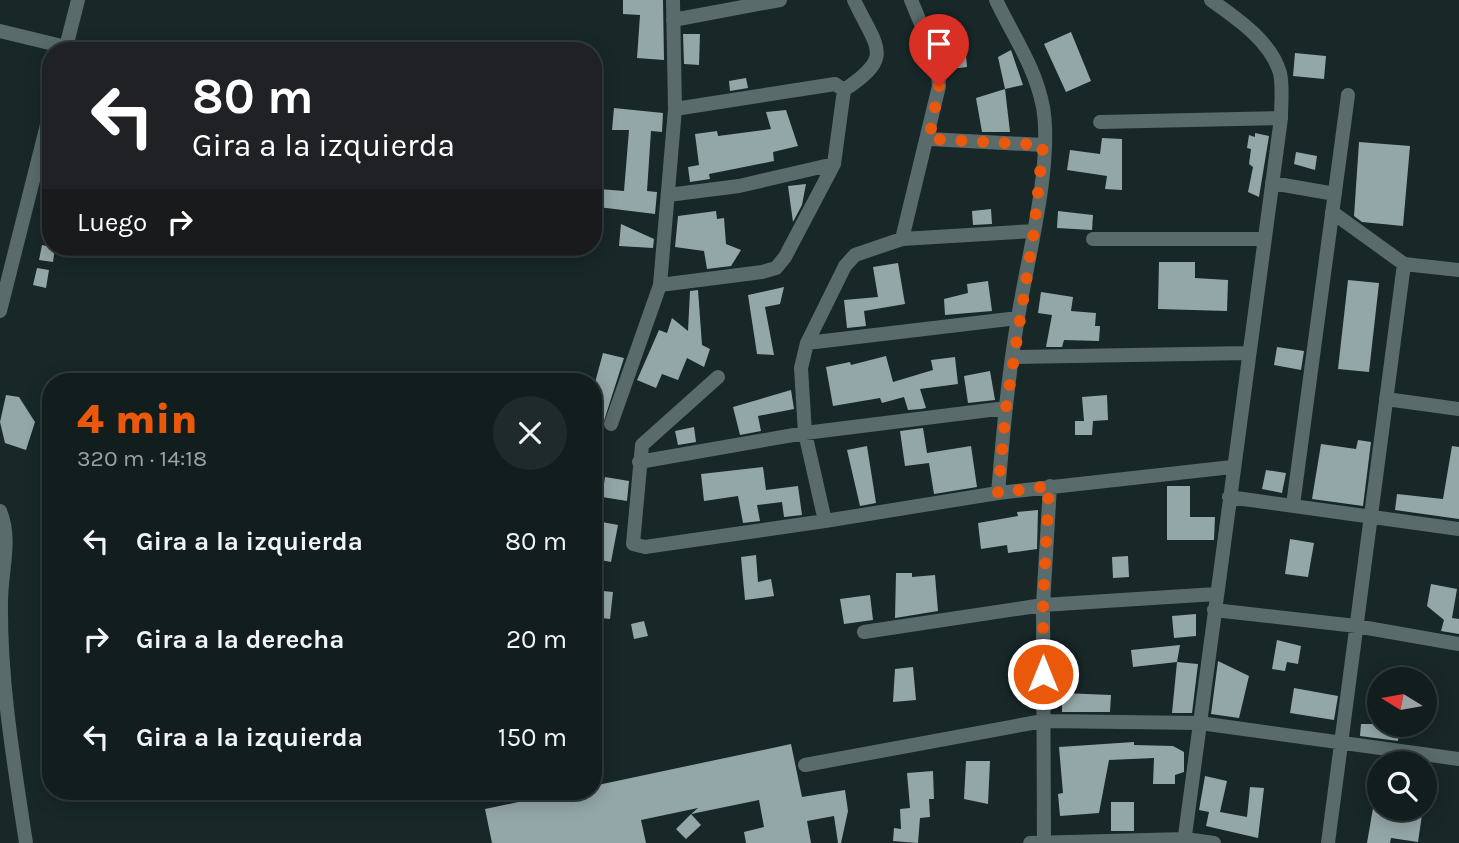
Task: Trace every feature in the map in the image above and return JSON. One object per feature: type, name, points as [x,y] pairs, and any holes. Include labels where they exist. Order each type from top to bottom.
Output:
[{"type":"street","points":[[68,42],[78,0]]},
{"type":"street","points":[[611,424],[660,285],[675,109],[673,0]]},
{"type":"street","points":[[673,20],[780,0]]},
{"type":"street","points":[[660,285],[762,272],[776,268],[785,257],[834,164],[844,90],[870,72],[878,59],[877,49],[854,0]]},
{"type":"street","points":[[902,239],[929,139],[939,86],[937,62],[911,0]]},
{"type":"street","points":[[996,0],[1023,46],[1043,108],[1043,145],[1034,231],[1018,318],[998,493]]},
{"type":"street","points":[[1184,841],[1228,497],[1281,118],[1280,73],[1269,51],[1254,35],[1211,0]]},
{"type":"street","points":[[0,32],[42,43]]},
{"type":"street","points":[[675,109],[835,84],[844,90]]},
{"type":"street","points":[[1293,505],[1348,95]]},
{"type":"street","points":[[1100,121],[1281,118]]},
{"type":"street","points":[[929,139],[1043,145]]},
{"type":"street","points":[[0,311],[42,144]]},
{"type":"street","points":[[668,195],[739,186],[834,164]]},
{"type":"street","points":[[1272,183],[1335,194]]},
{"type":"street","points":[[1332,212],[1404,264],[1459,270]]},
{"type":"street","points":[[825,521],[805,433],[801,368],[807,343],[845,266],[855,255],[902,239],[1034,231]]},
{"type":"street","points":[[1093,239],[1264,239]]},
{"type":"street","points":[[1328,843],[1404,264]]},
{"type":"street","points":[[807,343],[1018,318]]},
{"type":"street","points":[[1013,357],[1248,354]]},
{"type":"street","points":[[718,377],[642,445],[633,539],[633,544],[638,547],[1049,486],[1233,467]]},
{"type":"street","points":[[1386,399],[1459,409]]},
{"type":"street","points":[[639,462],[805,433],[1006,408]]},
{"type":"street","points":[[1049,486],[1043,605],[1039,842],[1214,843]]},
{"type":"street","points":[[1228,497],[1459,529]]},
{"type":"street","points":[[0,511],[6,525],[1,601],[10,738],[26,843]]},
{"type":"street","points":[[864,632],[1043,605],[1216,594]]},
{"type":"street","points":[[1214,610],[1356,626],[1459,644]]},
{"type":"street","points":[[805,765],[1043,720],[1200,723],[1459,759]]},
{"type":"building","points":[[623,0],[663,0],[664,60],[637,58],[640,15],[623,14]]},
{"type":"building","points":[[964,32],[967,67],[950,69],[947,34]]},
{"type":"building","points":[[1071,32],[1091,81],[1066,92],[1044,44]]},
{"type":"building","points":[[683,34],[700,34],[699,65],[684,64]]},
{"type":"building","points":[[1011,50],[1023,85],[1005,89],[998,57]]},
{"type":"building","points":[[1295,53],[1326,56],[1324,79],[1293,76]]},
{"type":"building","points":[[746,78],[748,88],[730,91],[729,81]]},
{"type":"building","points":[[1005,89],[1010,132],[982,132],[976,98]]},
{"type":"building","points":[[614,108],[663,113],[662,132],[651,131],[647,191],[657,192],[655,214],[602,207],[602,189],[624,191],[629,130],[612,130]]},
{"type":"building","points":[[786,110],[798,146],[773,152],[774,161],[709,174],[710,179],[690,182],[688,167],[699,165],[695,134],[717,131],[718,136],[771,129],[766,112]]},
{"type":"building","points":[[1255,133],[1269,136],[1259,197],[1248,192],[1253,167],[1249,164],[1251,149],[1247,148],[1249,135],[1255,137]]},
{"type":"building","points":[[1102,138],[1122,139],[1122,190],[1105,189],[1107,176],[1067,170],[1070,150],[1100,154]]},
{"type":"building","points":[[1359,142],[1410,146],[1403,226],[1362,222],[1354,216]]},
{"type":"building","points":[[1296,152],[1317,156],[1315,170],[1294,164]]},
{"type":"building","points":[[806,184],[802,205],[793,222],[788,186]]},
{"type":"building","points":[[991,209],[992,224],[973,225],[972,211]]},
{"type":"building","points":[[716,211],[717,219],[724,218],[726,244],[741,250],[731,266],[707,269],[704,251],[675,247],[678,216]]},
{"type":"building","points":[[1058,211],[1093,215],[1092,230],[1057,228]]},
{"type":"building","points":[[621,224],[654,239],[653,248],[619,246]]},
{"type":"building","points":[[42,245],[42,256],[54,256],[53,262],[39,260]]},
{"type":"building","points":[[1159,262],[1195,262],[1195,278],[1228,280],[1227,311],[1158,309]]},
{"type":"building","points":[[898,263],[905,304],[864,311],[866,326],[847,328],[844,300],[878,297],[873,267]]},
{"type":"building","points":[[37,268],[49,270],[46,288],[33,285]]},
{"type":"building","points":[[1348,280],[1379,283],[1369,372],[1338,369]]},
{"type":"building","points":[[988,281],[992,311],[945,315],[944,299],[968,293],[967,284]]},
{"type":"building","points":[[784,287],[780,304],[765,307],[774,355],[757,354],[748,295]]},
{"type":"building","points":[[698,290],[702,345],[710,349],[704,367],[687,358],[678,380],[662,374],[656,388],[637,380],[659,330],[667,333],[672,318],[688,331],[690,291]]},
{"type":"building","points":[[1041,292],[1073,297],[1071,311],[1096,313],[1095,326],[1100,326],[1099,341],[1064,340],[1062,347],[1046,347],[1052,315],[1038,313]]},
{"type":"building","points":[[1277,347],[1304,351],[1301,370],[1274,365]]},
{"type":"building","points":[[603,353],[624,358],[602,427],[602,373],[598,373]]},
{"type":"building","points":[[886,356],[893,382],[933,370],[931,360],[955,357],[958,384],[920,389],[926,408],[921,409],[908,410],[904,397],[882,403],[880,398],[833,406],[826,367],[850,362],[851,365]]},
{"type":"building","points":[[990,371],[995,400],[968,403],[964,376]]},
{"type":"building","points":[[791,390],[794,409],[758,416],[761,431],[740,435],[733,407]]},
{"type":"building","points":[[6,395],[19,397],[35,422],[26,450],[5,443],[0,422]]},
{"type":"building","points":[[1107,395],[1108,420],[1093,421],[1092,435],[1075,435],[1075,421],[1084,421],[1082,397]]},
{"type":"building","points":[[694,427],[696,442],[678,445],[675,431]]},
{"type":"building","points":[[923,428],[927,453],[971,446],[977,487],[934,494],[929,463],[905,466],[900,431]]},
{"type":"building","points":[[1358,440],[1371,442],[1363,506],[1312,499],[1321,444],[1356,449]]},
{"type":"building","points":[[867,446],[876,503],[860,506],[847,450]]},
{"type":"building","points":[[1452,446],[1459,447],[1459,519],[1395,510],[1397,494],[1443,499]]},
{"type":"building","points":[[763,467],[766,490],[798,486],[802,515],[784,517],[782,502],[757,505],[760,521],[743,523],[738,496],[704,501],[701,474]]},
{"type":"building","points":[[1266,470],[1286,473],[1282,493],[1262,489]]},
{"type":"building","points":[[605,477],[629,481],[627,501],[602,497]]},
{"type":"building","points":[[1167,486],[1190,486],[1190,517],[1215,517],[1214,540],[1167,540]]},
{"type":"building","points":[[1038,510],[1037,549],[1008,553],[1007,545],[981,549],[978,523],[1018,516],[1017,512]]},
{"type":"building","points":[[602,522],[618,525],[611,562],[602,560]]},
{"type":"building","points":[[1290,539],[1314,543],[1308,577],[1285,574]]},
{"type":"building","points":[[756,555],[758,582],[771,579],[774,596],[745,600],[741,557]]},
{"type":"building","points":[[1128,556],[1129,577],[1113,578],[1112,557]]},
{"type":"building","points":[[896,573],[912,573],[912,577],[935,575],[938,611],[895,618]]},
{"type":"building","points":[[1431,584],[1457,589],[1452,618],[1459,619],[1459,634],[1441,631],[1444,620],[1427,606]]},
{"type":"building","points":[[602,591],[613,592],[610,619],[602,618]]},
{"type":"building","points":[[870,595],[873,620],[844,624],[840,599]]},
{"type":"building","points":[[1196,614],[1196,636],[1174,638],[1172,616]]},
{"type":"building","points":[[644,621],[648,636],[634,639],[631,624]]},
{"type":"building","points":[[1277,640],[1301,646],[1298,664],[1287,662],[1285,671],[1272,669]]},
{"type":"building","points":[[1180,645],[1177,662],[1133,667],[1131,650]]},
{"type":"building","points":[[1218,661],[1249,676],[1239,718],[1211,714]]},
{"type":"building","points":[[1177,662],[1198,664],[1192,713],[1172,713]]},
{"type":"building","points":[[913,667],[916,700],[893,702],[895,669]]},
{"type":"building","points":[[1294,688],[1338,696],[1334,720],[1290,713]]},
{"type":"building","points":[[1062,693],[1111,695],[1110,712],[1062,712]]},
{"type":"building","points":[[1361,724],[1367,724],[1367,737],[1360,736]]},
{"type":"building","points":[[1368,737],[1398,737],[1398,741]]},
{"type":"building","points":[[1134,742],[1134,745],[1173,746],[1184,752],[1184,772],[1175,775],[1175,784],[1153,784],[1154,758],[1109,760],[1099,813],[1060,816],[1058,794],[1063,793],[1059,747]]},
{"type":"building","points":[[791,744],[802,797],[845,790],[848,811],[841,843],[838,843],[834,816],[807,821],[811,843],[746,843],[744,832],[764,827],[759,800],[691,814],[698,808],[641,820],[646,843],[492,843],[485,809],[528,800],[602,800],[602,784]]},
{"type":"building","points":[[966,761],[990,761],[988,804],[964,799]]},
{"type":"building","points":[[933,771],[934,799],[929,799],[930,817],[920,818],[918,843],[893,841],[894,828],[901,829],[900,809],[910,808],[907,773]]},
{"type":"building","points":[[1205,776],[1227,781],[1220,812],[1247,817],[1250,787],[1264,788],[1258,838],[1206,826],[1209,812],[1199,810]]},
{"type":"building","points":[[1111,802],[1134,802],[1134,831],[1111,831]]},
{"type":"building","points":[[691,814],[701,825],[686,839],[676,829]]},
{"type":"building","points":[[1371,821],[1421,821],[1418,842],[1391,838],[1390,843],[1367,843]]},
{"type":"route","points":[[939,86],[929,139],[1043,145],[1034,231],[1018,318],[1006,408],[998,493],[1049,486],[1043,605],[1043,674]]}]
